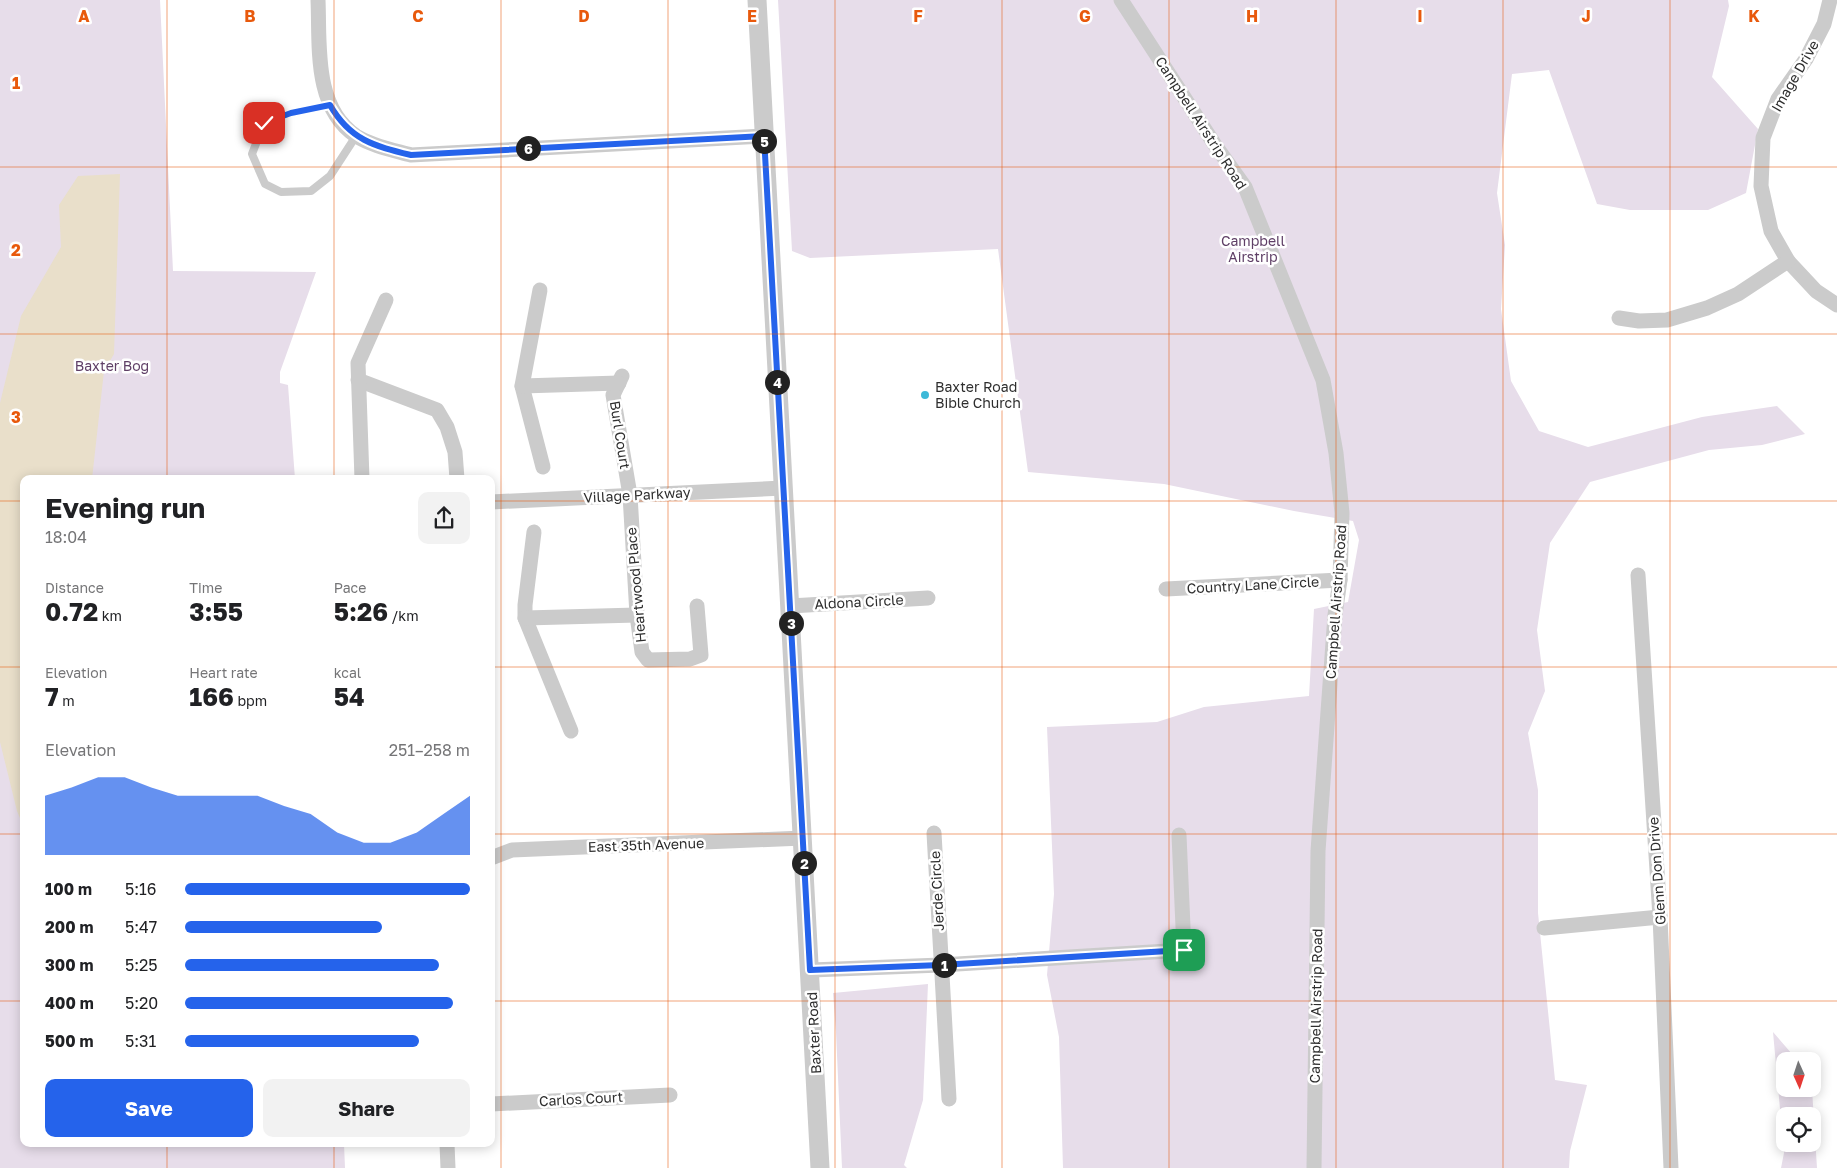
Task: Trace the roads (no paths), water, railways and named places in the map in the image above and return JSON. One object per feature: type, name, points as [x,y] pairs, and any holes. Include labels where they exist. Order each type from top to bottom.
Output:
[{"type":"street","points":[[318,0],[321,75],[330,105],[339,121],[356,136],[385,149],[411,155],[764,136]]},
{"type":"street","name":"Baxter Road","points":[[758,0],[820,1168]]},
{"type":"street","name":"Campbell Airstrip Road","points":[[1121,0],[1215,145],[1245,187],[1323,380],[1336,453],[1342,513],[1340,580],[1335,616],[1318,851],[1314,1168]]},
{"type":"street","name":"Image Drive","points":[[1830,0],[1824,24],[1806,58],[1778,99],[1763,138],[1760,186],[1771,231],[1788,261],[1816,291],[1837,305]]},
{"type":"street","points":[[1619,318],[1639,321],[1667,320],[1707,308],[1738,294],[1788,261]]},
{"type":"street","points":[[540,290],[522,386],[544,467]]},
{"type":"street","points":[[362,475],[358,363],[386,300]]},
{"type":"street","points":[[358,380],[437,410],[447,427],[455,452],[457,475]]},
{"type":"street","name":"Burl Court","points":[[522,386],[621,380],[613,395],[630,495]]},
{"type":"street","name":"Village Parkway","points":[[495,502],[783,488]]},
{"type":"street","name":"Heartwood Place","points":[[630,495],[637,615],[642,652],[648,660],[690,660],[700,655],[696,606]]},
{"type":"street","points":[[534,532],[525,618],[571,731]]},
{"type":"street","name":"Glenn Don Drive","points":[[1638,574],[1660,916],[1671,1168]]},
{"type":"street","name":"Country Lane Circle","points":[[1166,589],[1340,580]]},
{"type":"street","name":"Aldona Circle","points":[[790,606],[928,598]]},
{"type":"street","points":[[525,618],[637,615]]},
{"type":"street","name":"Jerde Circle","points":[[934,832],[949,1099]]},
{"type":"street","points":[[810,970],[941,965],[1184,950],[1179,835]]},
{"type":"street","name":"East 35th Avenue","points":[[495,856],[512,850],[803,838]]},
{"type":"street","points":[[1544,928],[1660,916]]},
{"type":"street","name":"Carlos Court","points":[[495,1104],[670,1095]]},
{"type":"street","points":[[447,1147],[448,1168]]},
{"type":"lane","points":[[330,105],[291,113],[264,123],[252,154],[265,184],[281,192],[311,192],[330,176],[356,136]]},
{"type":"place","name":"Baxter Road Bible Church","points":[[925,395]]},
{"type":"park label","name":"Campbell Airstrip","points":[[1253,250]]},
{"type":"park label","name":"Baxter Bog","points":[[112,366]]}]
